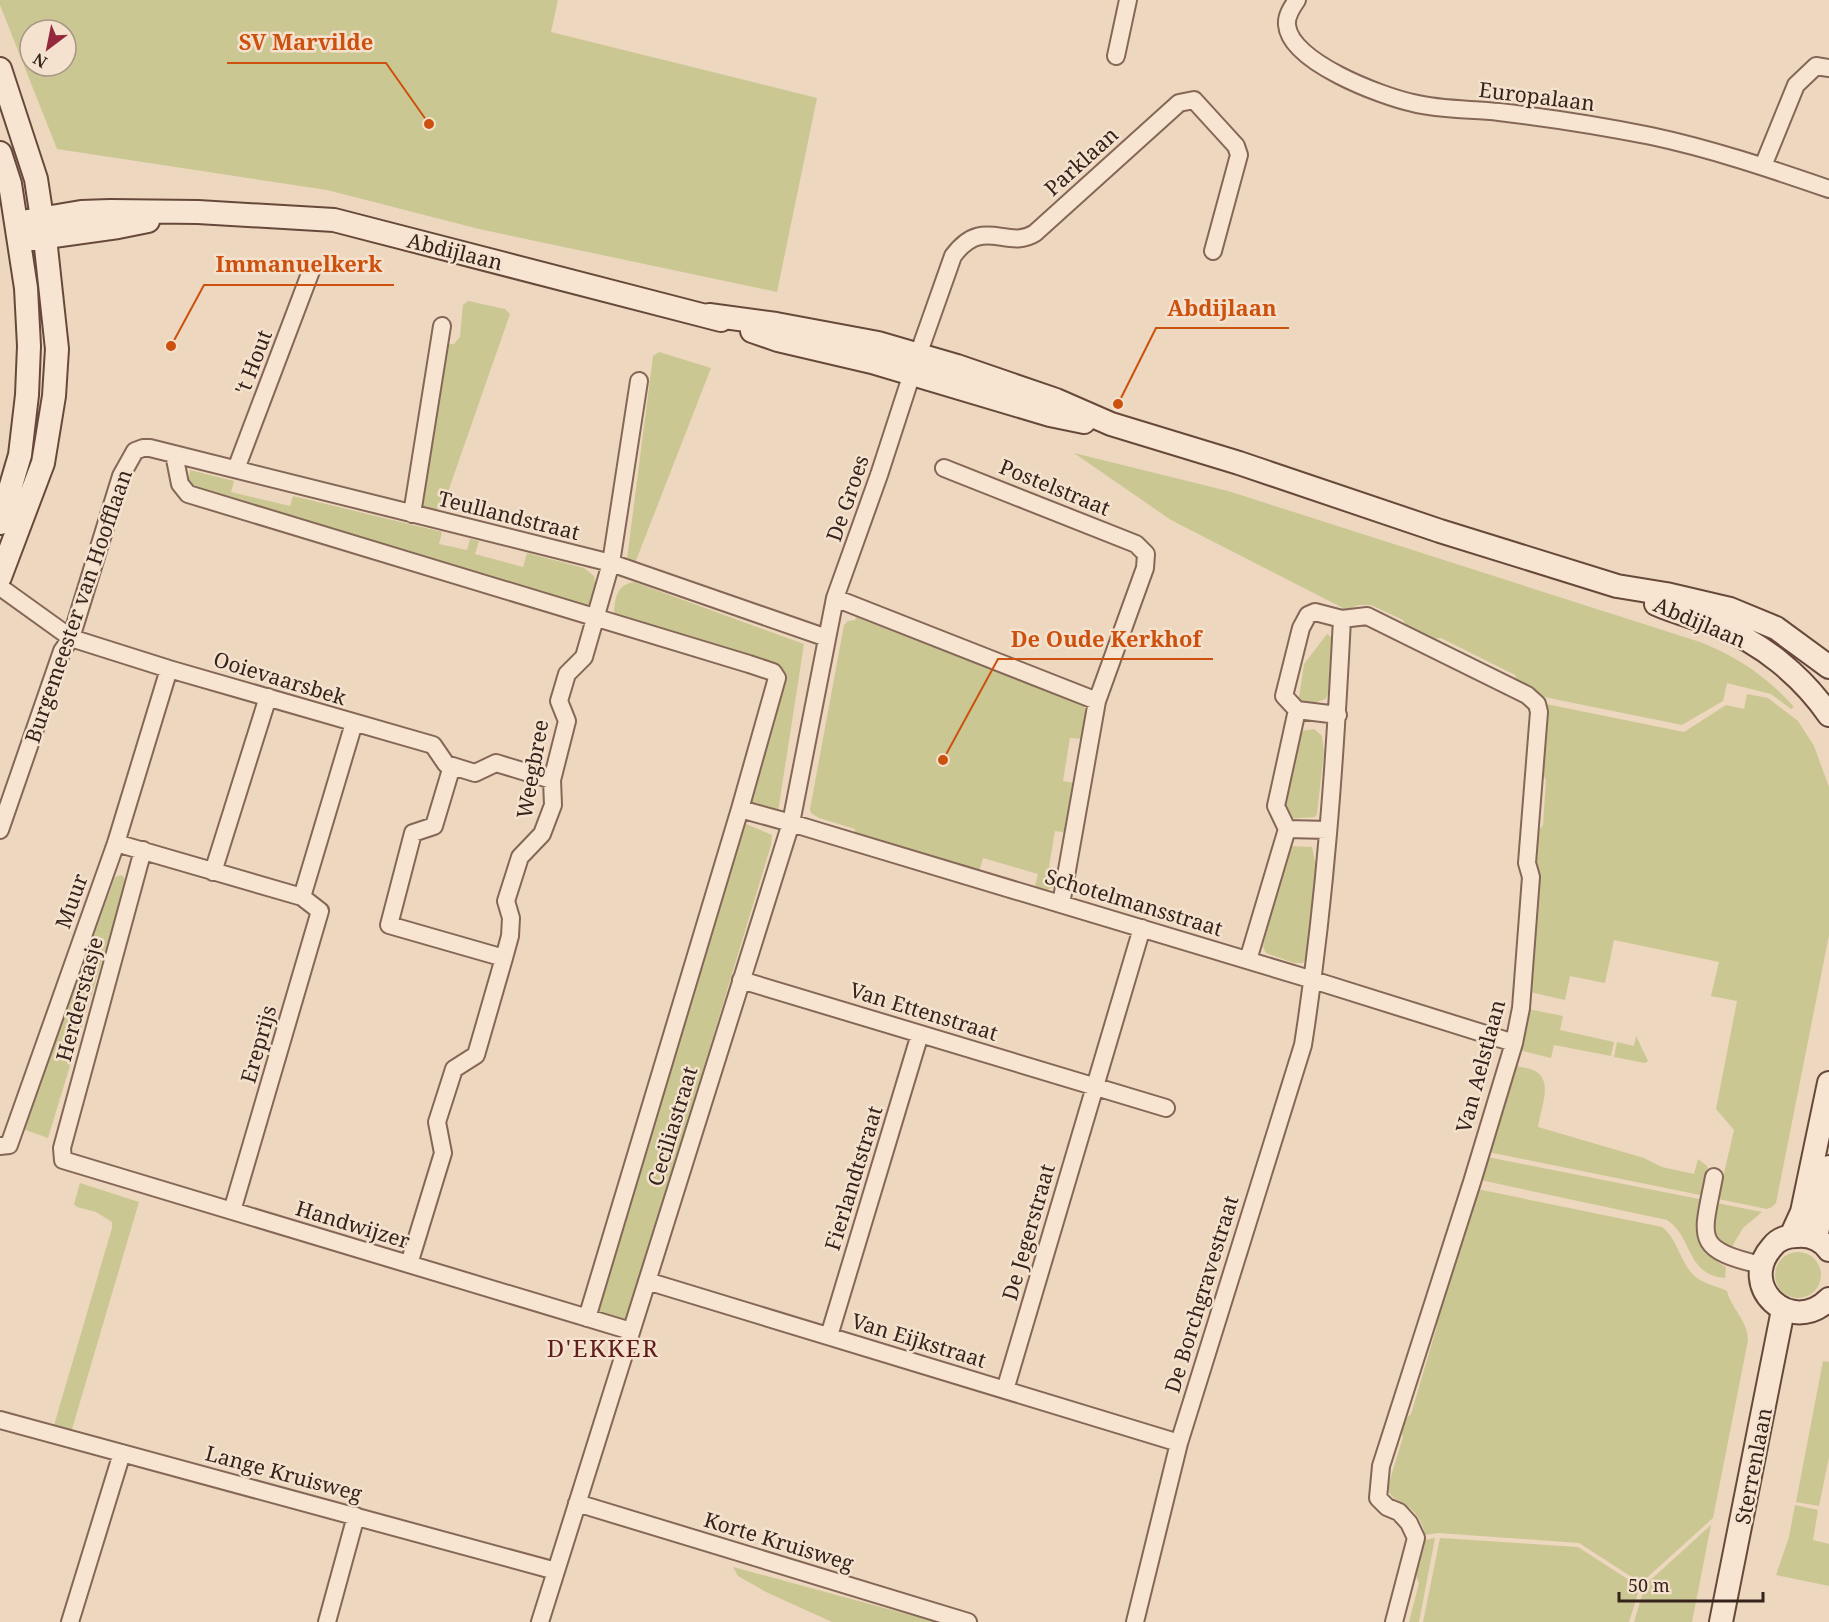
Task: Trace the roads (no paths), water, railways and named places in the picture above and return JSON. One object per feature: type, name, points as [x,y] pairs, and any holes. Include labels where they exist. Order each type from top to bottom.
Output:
[{"type":"street","points":[[1116,56],[1128,0]]},
{"type":"street","name":"Europalaan","points":[[1297,0],[1291,9],[1287,24],[1292,39],[1304,51],[1333,72],[1365,88],[1416,104],[1501,112],[1606,127],[1672,141],[1763,166],[1829,189]]},
{"type":"street","points":[[1763,166],[1796,85],[1816,66],[1829,68]]},
{"type":"street","points":[[0,69],[36,179],[57,348],[54,396],[43,463],[0,577]]},
{"type":"street","name":"Parklaan","points":[[915,364],[952,256],[961,245],[974,237],[991,235],[1027,238],[1179,103],[1194,100],[1236,146],[1239,155],[1213,251]]},
{"type":"street","points":[[0,153],[10,184],[27,297],[29,346],[27,395],[20,455],[0,523]]},
{"type":"street","name":"Abdijlaan","points":[[17,231],[43,228],[118,227],[198,212],[334,220],[709,315],[778,340],[872,362],[915,364],[1050,415],[1079,422],[1111,424],[1239,463],[1440,531],[1617,586],[1661,606],[1720,627],[1752,643],[1787,668],[1820,702],[1829,715]]},
{"type":"street","name":"'t Hout","points":[[236,469],[311,271]]},
{"type":"street","points":[[412,514],[442,326]]},
{"type":"street","name":"De Groes","points":[[827,638],[835,598],[879,475],[915,364]]},
{"type":"street","name":"Weegbree","points":[[409,1264],[443,1153],[437,1122],[454,1070],[476,1055],[510,936],[511,918],[506,901],[520,857],[543,834],[553,805],[552,780],[567,721],[559,701],[567,674],[584,657],[611,563],[639,381]]},
{"type":"street","name":"Teullandstraat","points":[[135,451],[150,448],[611,563],[827,638]]},
{"type":"street","name":"Burgemeester van Hoofflaan","points":[[0,830],[62,651],[71,638],[121,476],[135,451]]},
{"type":"street","points":[[174,454],[180,483],[188,494],[597,617]]},
{"type":"street","name":"Postelstraat","points":[[944,468],[1136,544],[1146,554],[1145,568],[1097,701]]},
{"type":"street","name":"Ooievaarsbek","points":[[0,586],[71,638],[169,669],[433,745],[446,764],[452,766]]},
{"type":"street","name":"Abdijlaan","points":[[1617,586],[1666,594],[1730,609],[1776,628],[1829,667]]},
{"type":"street","points":[[835,598],[1097,701],[1061,904]]},
{"type":"street","points":[[1338,715],[1297,710],[1284,696],[1301,628],[1308,615],[1315,612],[1342,619]]},
{"type":"street","name":"Van Aelstlaan","points":[[1342,619],[1368,616],[1527,695],[1537,704],[1539,712],[1527,863],[1531,877],[1521,1008],[1514,1043],[1381,1466],[1378,1498],[1387,1508],[1399,1512],[1409,1523],[1416,1538],[1394,1622]]},
{"type":"street","name":"Ceciliastraat","points":[[587,1318],[740,809],[777,678],[773,672],[597,617]]},
{"type":"street","name":"De Borchgravestraat","points":[[1135,1622],[1179,1443],[1303,1046],[1313,980],[1328,830],[1338,715],[1342,619]]},
{"type":"street","name":"Ceciliastraat","points":[[540,1622],[791,822],[827,638]]},
{"type":"street","name":"Muur","points":[[5,1145],[17,1119],[116,843],[169,669]]},
{"type":"street","points":[[213,872],[268,697]]},
{"type":"street","points":[[1248,960],[1287,829],[1276,807],[1297,710]]},
{"type":"street","points":[[116,843],[302,897],[354,723]]},
{"type":"street","points":[[504,958],[388,925],[413,833],[434,826],[452,766],[475,773],[496,763],[552,780]]},
{"type":"street","name":"Schotelmansstraat","points":[[740,809],[791,822],[1248,960],[1514,1043]]},
{"type":"street","points":[[1287,829],[1328,830]]},
{"type":"street","name":"Herderstasje","points":[[63,1160],[62,1148],[143,850]]},
{"type":"street","name":"Ereprijs","points":[[232,1211],[320,911],[302,897]]},
{"type":"street","name":"De Jegerstraat","points":[[1005,1390],[1142,928]]},
{"type":"street","name":"Van Ettenstraat","points":[[741,980],[1094,1086]]},
{"type":"street","name":"Fierlandtstraat","points":[[829,1336],[920,1034]]},
{"type":"street","points":[[1791,1236],[1802,1212],[1829,1083]]},
{"type":"street","points":[[1094,1086],[1166,1108]]},
{"type":"street","name":"Handwijzer","points":[[63,1160],[631,1331]]},
{"type":"street","points":[[1829,1167],[1823,1244],[1804,1235],[1791,1236],[1775,1243],[1766,1253],[1761,1265],[1764,1292],[1772,1302],[1791,1311],[1816,1309],[1829,1299]]},
{"type":"street","points":[[1714,1177],[1705,1228],[1708,1242],[1718,1252],[1731,1258],[1761,1265]]},
{"type":"street","name":"Van Eijkstraat","points":[[647,1281],[1179,1443]]},
{"type":"street","name":"Sterrenlaan","points":[[1721,1622],[1791,1311]]},
{"type":"street","name":"Sterrenlaan","points":[[1734,1622],[1790,1348],[1791,1311]]},
{"type":"street","name":"Lange Kruisweg","points":[[0,1420],[556,1570]]},
{"type":"street","points":[[70,1622],[122,1453]]},
{"type":"street","name":"Korte Kruisweg","points":[[577,1503],[968,1622]]},
{"type":"street","points":[[327,1622],[356,1516]]},
{"type":"place","name":"SV Marvilde","points":[[429,124]]},
{"type":"place","name":"Immanuelkerk","points":[[171,346]]},
{"type":"place","name":"Abdijlaan","points":[[1118,404]]},
{"type":"place","name":"De Oude Kerkhof","points":[[943,760]]},
{"type":"district","name":"D'EKKER","points":[[603,1347]]}]
